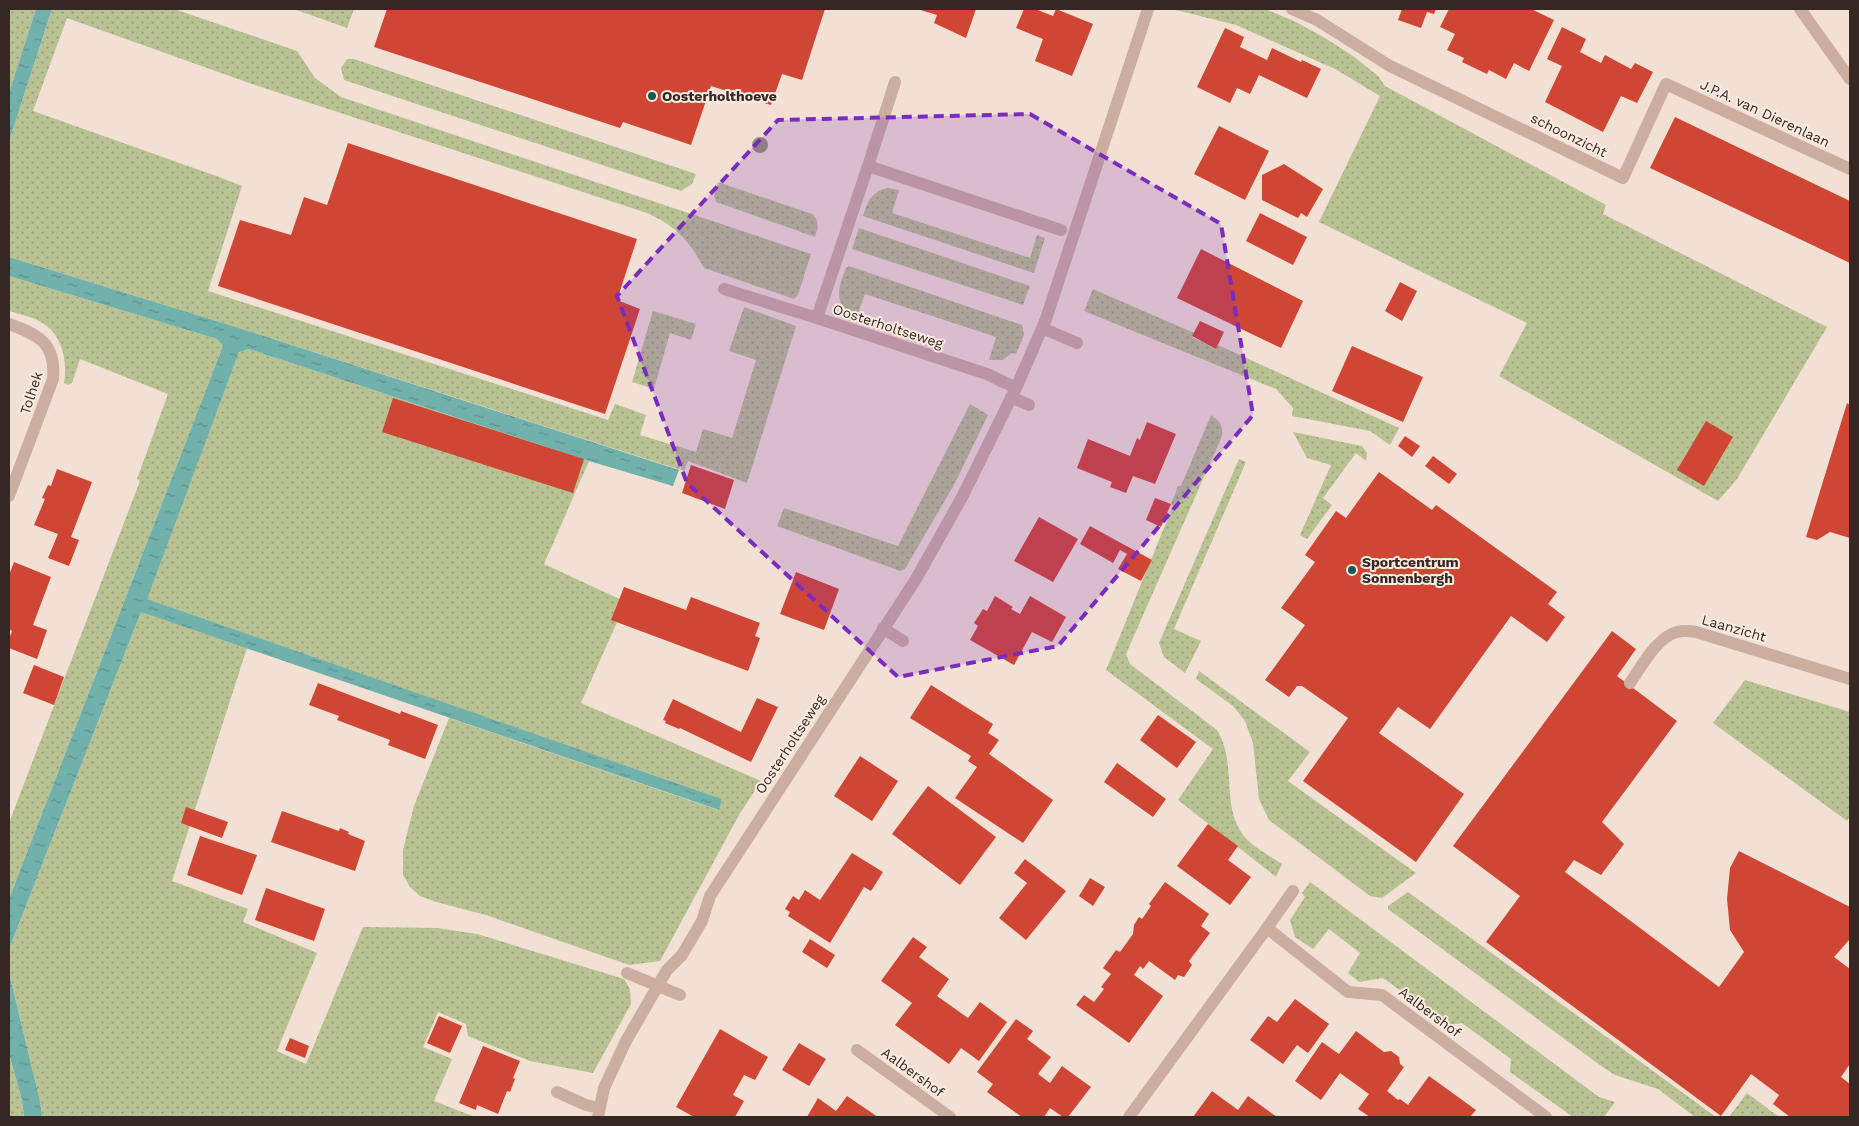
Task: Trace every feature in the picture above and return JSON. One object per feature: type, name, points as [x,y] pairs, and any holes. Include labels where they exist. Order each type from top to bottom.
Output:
[{"type":"street","name":"Oosterholtseweg","points":[[598,1113],[604,1088],[616,1062],[666,970],[682,955],[702,921],[710,896],[916,579],[953,515],[1042,328],[1148,9]]},
{"type":"street","name":"schoonzicht","points":[[1292,9],[1318,20],[1382,62],[1623,178],[1666,84]]},
{"type":"street","points":[[1800,9],[1850,79]]},
{"type":"street","name":"Oosterholtseweg","points":[[895,82],[817,318],[986,374],[1013,392]]},
{"type":"street","name":"J.P.A. van Dierenlaan","points":[[1666,84],[1850,169]]},
{"type":"street","points":[[868,166],[1061,230]]},
{"type":"street","points":[[724,289],[817,318]]},
{"type":"street","name":"Tolhek","points":[[9,324],[32,333],[46,346],[54,367],[53,380],[9,496]]},
{"type":"street","points":[[1042,328],[1077,343]]},
{"type":"street","points":[[1013,392],[1029,405]]},
{"type":"street","points":[[883,628],[903,641]]},
{"type":"street","name":"Laanzicht","points":[[1630,683],[1664,639],[1675,632],[1686,631],[1696,632],[1850,679]]},
{"type":"street","points":[[1129,1117],[1293,891]]},
{"type":"street","name":"Aalbershof","points":[[1267,928],[1348,992],[1382,995],[1546,1117]]},
{"type":"street","points":[[627,974],[680,996]]},
{"type":"street","name":"Aalbershof","points":[[857,1050],[950,1117]]},
{"type":"street","points":[[557,1092],[586,1105],[598,1113]]},
{"type":"highlighted area","points":[[1030,114],[1221,224],[1253,415],[1058,646],[898,677],[687,483],[617,296],[778,120]]},
{"type":"green space","points":[[9,9],[36,9],[9,93]]},
{"type":"green space","points":[[52,9],[174,9],[297,51],[315,78],[341,97],[811,254],[798,295],[794,299],[704,268],[693,249],[681,235],[666,223],[647,213],[252,84],[67,18],[33,111],[242,186],[208,291],[608,420],[615,404],[646,415],[640,435],[696,452],[703,429],[732,438],[756,360],[729,351],[744,307],[796,326],[747,483],[688,461],[684,471],[239,328],[9,257],[9,141]]},
{"type":"green space","points":[[294,9],[354,9],[347,28]]},
{"type":"green space","points":[[1172,9],[1265,9],[1296,22],[1353,56],[1378,76],[1385,86],[1606,205],[1603,214],[1827,327],[1737,479],[1718,501],[1499,376],[1527,323],[1319,222],[1380,96],[1335,69],[1236,25]]},
{"type":"green space","points":[[347,59],[354,59],[696,174],[692,184],[681,191],[344,80],[341,68]]},
{"type":"green space","points":[[718,182],[812,214],[818,225],[815,237],[716,202],[714,195]]},
{"type":"green space","points":[[888,188],[899,190],[892,213],[1030,258],[1037,235],[1045,238],[1034,273],[863,216],[871,198],[878,192]]},
{"type":"green space","points":[[859,228],[1030,286],[1023,305],[852,249]]},
{"type":"green space","points":[[849,266],[1022,325],[1024,335],[1016,354],[1012,353],[1003,360],[989,360],[996,337],[865,294],[857,316],[849,312],[840,302],[839,289],[846,268]]},
{"type":"green space","points":[[9,276],[217,339],[223,346],[9,899],[9,823],[140,481],[137,479],[168,394],[80,359],[72,383],[68,385],[64,383],[64,357],[62,348],[53,332],[36,319],[9,311]]},
{"type":"green space","points":[[1093,289],[1194,333],[1192,337],[1216,349],[1218,345],[1399,428],[1390,445],[1370,431],[1292,416],[1293,408],[1276,389],[1084,311]]},
{"type":"green space","points":[[653,311],[696,324],[691,340],[670,333],[654,389],[632,382]]},
{"type":"green space","points":[[249,349],[589,461],[544,564],[626,602],[581,703],[761,781],[739,815],[660,961],[629,965],[486,915],[420,896],[410,887],[403,875],[403,850],[414,806],[449,718],[718,810],[722,799],[146,599],[239,352]]},
{"type":"green space","points":[[970,404],[988,415],[955,483],[905,569],[900,571],[777,526],[784,508],[898,546]]},
{"type":"green space","points":[[1211,415],[1220,424],[1222,436],[1126,654],[1130,664],[1217,730],[1226,754],[1231,804],[1238,827],[1251,844],[1282,864],[1276,877],[1178,800],[1213,749],[1106,670],[1173,506],[1171,504],[1178,486],[1181,486]]},
{"type":"green space","points":[[1293,432],[1362,446],[1367,453],[1366,461],[1356,453],[1323,498],[1332,505],[1307,539],[1300,535],[1331,465],[1307,458]]},
{"type":"green space","points":[[1239,459],[1246,462],[1174,629],[1201,641],[1185,673],[1164,657],[1159,643]]},
{"type":"green space","points":[[141,612],[247,648],[172,881],[248,909],[243,922],[317,953],[277,1051],[306,1064],[363,927],[437,928],[477,934],[624,979],[630,989],[631,1004],[593,1073],[530,1061],[468,1036],[466,1024],[438,1012],[423,1047],[452,1059],[434,1101],[475,1117],[42,1117],[40,1101],[9,973],[9,949]]},
{"type":"green space","points":[[1199,671],[1310,752],[1288,781],[1416,873],[1382,898],[1370,896],[1269,820],[1259,799],[1253,743],[1245,721],[1233,706],[1196,679]]},
{"type":"green space","points":[[1745,680],[1850,712],[1850,816],[1847,821],[1713,723]]},
{"type":"green space","points":[[1310,882],[1599,1097],[1615,1102],[1604,1117],[1573,1117],[1510,1072],[1511,1059],[1462,1023],[1448,1025],[1383,978],[1359,982],[1348,973],[1360,953],[1329,929],[1313,949],[1295,937],[1290,920],[1305,897],[1302,893]]},
{"type":"green space","points":[[1408,892],[1716,1117],[1695,1117],[1658,1089],[1615,1075],[1604,1068],[1388,909],[1388,906]]},
{"type":"green space","points":[[9,1054],[22,1100],[24,1116],[9,1117]]},
{"type":"green space","points":[[1747,1093],[1779,1117],[1729,1117]]},
{"type":"water","points":[[36,9],[52,9],[9,141],[9,93]]},
{"type":"water","points":[[9,257],[239,328],[679,470],[673,486],[589,461],[249,349],[239,352],[147,599],[722,799],[719,810],[141,612],[9,949],[9,899],[223,346],[217,339],[9,276]]},
{"type":"water","points":[[9,973],[40,1101],[42,1117],[20,1117],[24,1116],[22,1100],[9,1054]]},
{"type":"building","points":[[387,9],[825,9],[802,80],[782,74],[771,105],[711,86],[691,145],[623,122],[620,128],[374,47]]},
{"type":"building","points":[[917,9],[976,9],[966,38],[934,23],[937,15]]},
{"type":"building","points":[[1024,9],[1035,9],[1053,16],[1056,9],[1093,24],[1072,76],[1035,61],[1043,39],[1016,28]]},
{"type":"building","points":[[1402,9],[1436,9],[1434,14],[1427,12],[1421,28],[1398,20]]},
{"type":"building","points":[[1449,9],[1531,9],[1554,20],[1529,71],[1514,63],[1506,79],[1489,70],[1487,74],[1462,62],[1464,58],[1447,50],[1455,34],[1440,27]]},
{"type":"building","points":[[1562,27],[1586,39],[1580,52],[1601,63],[1605,55],[1631,69],[1635,63],[1653,72],[1637,103],[1621,96],[1603,132],[1545,102],[1562,66],[1547,59]]},
{"type":"building","points":[[1225,28],[1244,37],[1240,47],[1267,60],[1272,48],[1321,69],[1307,98],[1259,75],[1250,94],[1237,88],[1230,103],[1197,87]]},
{"type":"building","points":[[1675,117],[1850,201],[1850,263],[1650,168]]},
{"type":"building","points":[[1219,126],[1269,151],[1245,200],[1194,174]]},
{"type":"building","points":[[348,143],[637,239],[617,300],[640,309],[605,414],[218,286],[240,220],[291,235],[304,197],[327,205]]},
{"type":"building","points":[[1284,164],[1323,189],[1307,217],[1301,213],[1298,218],[1262,200],[1262,175]]},
{"type":"building","points":[[1260,213],[1307,237],[1293,265],[1246,241]]},
{"type":"building","points":[[1201,249],[1303,301],[1281,348],[1177,298]]},
{"type":"building","points":[[1400,282],[1417,291],[1402,321],[1385,311]]},
{"type":"building","points":[[1200,321],[1224,332],[1216,349],[1192,336]]},
{"type":"building","points":[[1352,346],[1423,377],[1403,422],[1332,391]]},
{"type":"building","points":[[393,398],[584,459],[573,493],[382,432]]},
{"type":"building","points":[[1847,403],[1850,405],[1850,538],[1830,532],[1817,540],[1806,537]]},
{"type":"building","points":[[1706,421],[1733,437],[1704,486],[1677,470]]},
{"type":"building","points":[[1147,422],[1176,434],[1155,484],[1133,476],[1126,493],[1110,487],[1112,482],[1077,468],[1088,439],[1130,456],[1137,438],[1140,440]]},
{"type":"building","points":[[1405,436],[1420,446],[1412,457],[1398,446]]},
{"type":"building","points":[[1433,456],[1457,474],[1449,484],[1425,466]]},
{"type":"building","points":[[691,465],[734,480],[725,509],[682,493]]},
{"type":"building","points":[[57,469],[92,482],[71,537],[79,540],[69,566],[48,558],[58,534],[34,525],[45,499],[42,498],[48,485],[51,486]]},
{"type":"building","points":[[1379,472],[1432,510],[1436,505],[1557,592],[1548,604],[1565,617],[1547,642],[1511,616],[1430,729],[1398,707],[1379,733],[1464,794],[1416,862],[1303,781],[1348,718],[1302,686],[1297,686],[1289,697],[1265,680],[1305,625],[1281,608],[1315,562],[1305,555],[1336,511],[1346,518]]},
{"type":"building","points":[[1155,498],[1171,504],[1161,527],[1146,520]]},
{"type":"building","points":[[1039,517],[1078,539],[1053,582],[1014,561]]},
{"type":"building","points":[[1090,526],[1152,560],[1141,581],[1118,569],[1127,554],[1120,550],[1113,563],[1080,544]]},
{"type":"building","points":[[14,562],[51,577],[33,625],[47,630],[37,659],[9,648],[9,639],[12,631],[9,629],[9,575]]},
{"type":"building","points":[[796,572],[839,589],[824,630],[780,614]]},
{"type":"building","points":[[624,587],[686,610],[691,597],[760,623],[755,636],[760,638],[748,671],[611,620]]},
{"type":"building","points":[[995,596],[1013,607],[1011,609],[1020,614],[1030,596],[1066,617],[1052,642],[1032,632],[1014,665],[970,640],[978,626],[974,623],[983,609],[987,611]]},
{"type":"building","points":[[1612,631],[1636,649],[1617,676],[1677,721],[1602,822],[1624,844],[1601,875],[1574,860],[1565,872],[1719,987],[1744,952],[1730,930],[1727,899],[1730,868],[1739,851],[1850,907],[1850,939],[1834,957],[1850,969],[1850,1064],[1841,1077],[1850,1084],[1850,1117],[1790,1117],[1773,1104],[1779,1095],[1751,1074],[1721,1116],[1486,942],[1520,896],[1453,846]]},
{"type":"building","points":[[34,665],[64,677],[54,705],[23,693]]},
{"type":"building","points":[[318,683],[400,714],[401,711],[438,725],[425,759],[388,745],[390,740],[337,720],[339,716],[309,705]]},
{"type":"building","points":[[931,685],[993,724],[988,733],[999,740],[989,754],[1053,800],[1023,843],[955,798],[977,767],[968,761],[971,756],[910,718]]},
{"type":"building","points":[[757,698],[778,707],[751,762],[680,728],[665,723],[666,721],[663,720],[673,699],[741,732]]},
{"type":"building","points":[[1158,715],[1196,742],[1177,768],[1140,740]]},
{"type":"building","points":[[860,756],[898,781],[872,821],[834,796]]},
{"type":"building","points":[[1117,763],[1166,799],[1153,817],[1104,782]]},
{"type":"building","points":[[928,786],[996,837],[960,885],[892,834]]},
{"type":"building","points":[[186,807],[228,822],[222,838],[181,823]]},
{"type":"building","points":[[282,811],[339,831],[340,828],[349,832],[348,834],[365,841],[355,871],[271,842]]},
{"type":"building","points":[[1208,824],[1238,846],[1228,860],[1251,877],[1230,905],[1177,866]]},
{"type":"building","points":[[200,836],[257,855],[242,895],[187,875]]},
{"type":"building","points":[[852,853],[883,872],[871,891],[864,887],[830,943],[788,916],[790,912],[785,909],[793,896],[799,900],[805,890],[820,900]]},
{"type":"building","points":[[1025,859],[1066,891],[1026,940],[999,918],[1027,883],[1014,873]]},
{"type":"building","points":[[1090,878],[1105,887],[1093,906],[1079,896]]},
{"type":"building","points":[[1165,882],[1209,914],[1201,926],[1210,933],[1189,961],[1192,965],[1184,977],[1178,975],[1175,980],[1149,961],[1143,969],[1140,966],[1134,975],[1163,996],[1129,1043],[1076,1005],[1084,995],[1094,1002],[1104,989],[1101,987],[1111,974],[1103,968],[1116,950],[1120,952],[1133,934],[1134,925],[1139,917],[1142,919],[1151,906],[1149,904]]},
{"type":"building","points":[[266,888],[325,909],[314,941],[255,920]]},
{"type":"building","points":[[913,937],[927,947],[919,957],[949,979],[937,996],[968,1018],[980,1002],[1007,1022],[979,1061],[961,1048],[949,1064],[895,1025],[912,1003],[881,981]]},
{"type":"building","points":[[810,939],[835,955],[827,968],[802,952]]},
{"type":"building","points":[[1295,999],[1329,1024],[1308,1053],[1297,1045],[1283,1064],[1250,1040],[1268,1016],[1277,1022]]},
{"type":"building","points":[[439,1016],[462,1026],[450,1053],[427,1043]]},
{"type":"building","points":[[1016,1019],[1033,1031],[1027,1039],[1051,1057],[1038,1074],[1050,1083],[1062,1066],[1091,1087],[1068,1117],[1063,1117],[1050,1108],[1044,1117],[1022,1117],[987,1092],[993,1084],[977,1072]]},
{"type":"building","points":[[720,1029],[768,1057],[755,1080],[744,1075],[733,1095],[744,1101],[735,1117],[694,1117],[676,1107]]},
{"type":"building","points":[[1356,1031],[1384,1052],[1391,1051],[1399,1057],[1400,1064],[1404,1067],[1387,1091],[1398,1100],[1400,1099],[1408,1105],[1429,1076],[1476,1110],[1470,1117],[1370,1117],[1358,1109],[1369,1094],[1340,1073],[1321,1100],[1295,1081],[1322,1042],[1339,1054]]},
{"type":"building","points":[[290,1038],[309,1046],[305,1058],[285,1050]]},
{"type":"building","points":[[799,1043],[826,1059],[809,1086],[782,1070]]},
{"type":"building","points":[[483,1046],[520,1061],[510,1092],[507,1091],[498,1114],[477,1105],[476,1110],[459,1103]]},
{"type":"building","points":[[1212,1091],[1238,1110],[1248,1096],[1277,1117],[1193,1117]]},
{"type":"building","points":[[847,1096],[878,1117],[807,1117],[818,1098],[836,1111]]},
{"type":"place","name":"Oosterholthoeve","points":[[652,96]]},
{"type":"place","name":"Sportcentrum Sonnenbergh","points":[[1352,570]]}]
